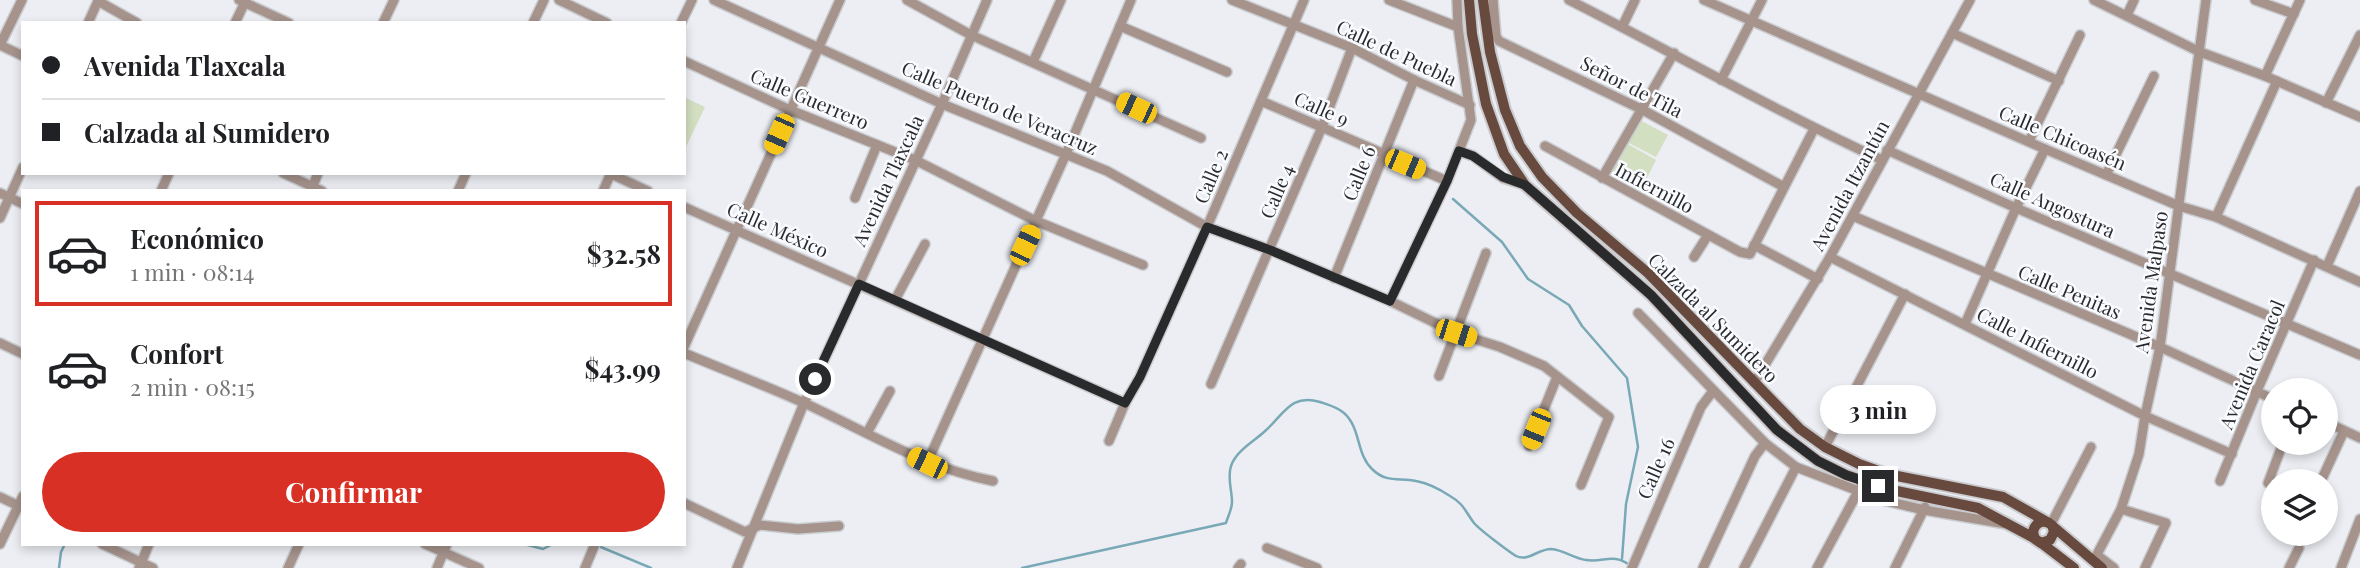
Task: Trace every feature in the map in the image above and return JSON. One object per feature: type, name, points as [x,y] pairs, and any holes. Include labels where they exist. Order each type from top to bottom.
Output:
[{"type":"main road","name":"Calzada al Sumidero","points":[[1469,0],[1472,34],[1486,104],[1504,154],[1525,185],[1651,295],[1777,430],[1818,461],[1861,486],[1978,508],[2037,540],[2072,567]]},
{"type":"main road","name":"Calzada al Sumidero","points":[[1483,0],[1490,52],[1505,110],[1520,146],[1542,177],[1577,213],[1648,273],[1800,429],[1825,447],[1887,474],[2003,497],[2051,524],[2098,561]]},
{"type":"main road","points":[[2042,522],[2051,524],[2053,538],[2048,542],[2037,540],[2033,532],[2035,525],[2042,522]]},
{"type":"street","points":[[21,55],[0,45],[22,0]]},
{"type":"street","points":[[384,21],[394,0]]},
{"type":"street","points":[[534,21],[544,0]]},
{"type":"street","points":[[559,0],[603,21]]},
{"type":"street","points":[[682,21],[692,0]]},
{"type":"street","name":"Calle Puerto de Veracruz","points":[[714,0],[942,104],[1107,171],[1207,227],[1270,250],[1390,301],[1456,333],[1500,347],[1544,366],[1609,417],[1581,485]]},
{"type":"street","points":[[686,342],[841,0]]},
{"type":"street","points":[[907,0],[971,35],[1201,138]]},
{"type":"street","name":"Avenida Tlaxcala","points":[[737,568],[804,403],[987,0]]},
{"type":"street","points":[[1033,62],[1061,0]]},
{"type":"street","points":[[927,463],[1066,154],[1131,0]]},
{"type":"street","name":"Calle de Puebla","points":[[1232,0],[1352,48],[1470,105]]},
{"type":"street","name":"Calle 2","points":[[1109,440],[1207,227],[1304,0]]},
{"type":"street","points":[[1389,0],[1458,27]]},
{"type":"street","points":[[1390,301],[1447,181],[1471,120],[1458,27],[1457,0]]},
{"type":"street","name":"Señor de Tila","points":[[1493,0],[1496,36],[1499,41],[1641,109],[1784,187]]},
{"type":"street","points":[[1569,0],[1814,129],[1882,160]]},
{"type":"street","points":[[1622,27],[1635,0]]},
{"type":"street","name":"Calle Chicoasén","points":[[1704,0],[2179,206],[2216,217],[2360,282]]},
{"type":"street","points":[[1721,80],[1762,0]]},
{"type":"street","name":"Avenida Itzantún","points":[[1754,383],[1818,279],[1970,0]]},
{"type":"street","points":[[2094,0],[2200,52],[2277,81],[2360,117]]},
{"type":"street","points":[[2127,15],[2134,0]]},
{"type":"street","name":"Avenida Malpaso","points":[[2098,561],[2121,509],[2139,454],[2160,347],[2205,0]]},
{"type":"street","points":[[2255,0],[2294,14]]},
{"type":"street","points":[[2264,76],[2300,0]]},
{"type":"street","points":[[89,21],[98,1],[133,21]]},
{"type":"street","points":[[236,21],[244,1],[285,21]]},
{"type":"street","points":[[1120,26],[1227,72]]},
{"type":"street","points":[[1952,33],[2059,81]]},
{"type":"street","points":[[2029,141],[2080,35]]},
{"type":"street","points":[[2326,103],[2360,35]]},
{"type":"street","name":"Calle 4","points":[[1211,384],[1322,127],[1352,48]]},
{"type":"street","points":[[1602,178],[1674,53]]},
{"type":"street","name":"Calle Guerrero","points":[[686,62],[790,110],[915,160],[1036,221],[1143,265]]},
{"type":"street","points":[[2106,175],[2154,76]]},
{"type":"street","name":"Calle 6","points":[[1334,278],[1414,80]]},
{"type":"street","points":[[2216,217],[2277,81]]},
{"type":"street","name":"Calle 9","points":[[1261,101],[1447,181]]},
{"type":"street","points":[[1752,250],[1814,129]]},
{"type":"street","points":[[855,198],[877,145]]},
{"type":"street","name":"Infiernillo","points":[[1545,146],[1740,252],[1752,250],[1818,279]]},
{"type":"street","points":[[1965,324],[2045,149]]},
{"type":"street","name":"Calle Angostura","points":[[1887,150],[2360,355]]},
{"type":"street","points":[[1459,151],[1473,156],[1503,177],[1525,185]]},
{"type":"street","points":[[0,218],[4,195],[21,170]]},
{"type":"street","points":[[287,175],[312,189]]},
{"type":"street","points":[[612,175],[644,189]]},
{"type":"street","points":[[2327,266],[2360,191]]},
{"type":"street","points":[[4,195],[21,203]]},
{"type":"street","name":"Calle México","points":[[686,207],[1125,403]]},
{"type":"street","name":"Calle Penitas","points":[[1853,216],[2261,393]]},
{"type":"street","points":[[1695,257],[1708,235]]},
{"type":"street","points":[[895,300],[925,244]]},
{"type":"street","points":[[1439,376],[1486,253]]},
{"type":"street","name":"Calle Infiernillo","points":[[1830,257],[2145,416],[2232,454]]},
{"type":"street","name":"Avenida Caracol","points":[[2221,481],[2314,260]]},
{"type":"street","points":[[1825,447],[1905,294]]},
{"type":"street","points":[[1638,313],[1765,443],[1796,467],[1861,486],[1924,510],[1996,524],[2011,524]]},
{"type":"street","points":[[0,344],[21,353]]},
{"type":"street","points":[[686,354],[804,403],[927,463],[958,474],[993,481]]},
{"type":"street","points":[[1529,446],[1557,376]]},
{"type":"street","points":[[867,433],[890,391]]},
{"type":"street","name":"Calle 16","points":[[1633,565],[1701,407],[1713,391]]},
{"type":"street","points":[[2338,428],[2360,438]]},
{"type":"street","points":[[2327,469],[2344,431]]},
{"type":"street","points":[[1703,568],[1755,456],[1765,443]]},
{"type":"street","points":[[2051,524],[2091,447]]},
{"type":"street","points":[[1744,568],[1796,467]]},
{"type":"street","points":[[1817,568],[1861,486]]},
{"type":"street","points":[[0,497],[20,507],[0,544]]},
{"type":"street","points":[[1895,568],[1928,498]]},
{"type":"street","points":[[686,504],[745,532],[760,525],[798,529],[839,526]]},
{"type":"street","points":[[2121,509],[2166,523],[2145,568]]},
{"type":"street","points":[[2343,567],[2360,519]]},
{"type":"street","points":[[106,546],[140,565],[153,568]]},
{"type":"street","points":[[140,565],[148,546]]},
{"type":"street","points":[[288,568],[298,546]]},
{"type":"street","points":[[586,565],[594,546]]},
{"type":"street","points":[[437,568],[446,548],[479,568]]},
{"type":"street","points":[[1267,548],[1317,568]]},
{"type":"street","points":[[2289,568],[2299,548]]},
{"type":"street","points":[[2098,561],[2114,568]]},
{"type":"green space","points":[[686,98],[705,107],[686,147]]},
{"type":"green space","points":[[1638,119],[1668,135],[1656,157],[1627,142]]},
{"type":"green space","points":[[1626,143],[1656,160],[1642,188],[1611,171]]},
{"type":"waterway","points":[[1453,199],[1502,242],[1528,279],[1569,305],[1582,326],[1627,378],[1638,447],[1626,504],[1622,559]]},
{"type":"waterway","points":[[1022,568],[1226,523],[1232,505],[1230,471],[1233,461],[1288,407],[1301,400],[1320,402],[1339,409],[1353,426],[1367,463],[1378,474],[1420,482],[1455,499],[1477,526],[1516,556],[1525,557],[1551,549],[1586,560],[1614,559],[1631,566]]},
{"type":"waterway","points":[[59,568],[64,546]]},
{"type":"waterway","points":[[532,546],[543,549],[549,546]]},
{"type":"waterway","points":[[598,546],[651,568]]},
{"type":"route","points":[[815,379],[859,284],[1125,403],[1140,377],[1207,227],[1270,250],[1390,301],[1459,151],[1473,156],[1503,177],[1525,185],[1651,295],[1777,430],[1818,461],[1846,475],[1878,486]]}]
